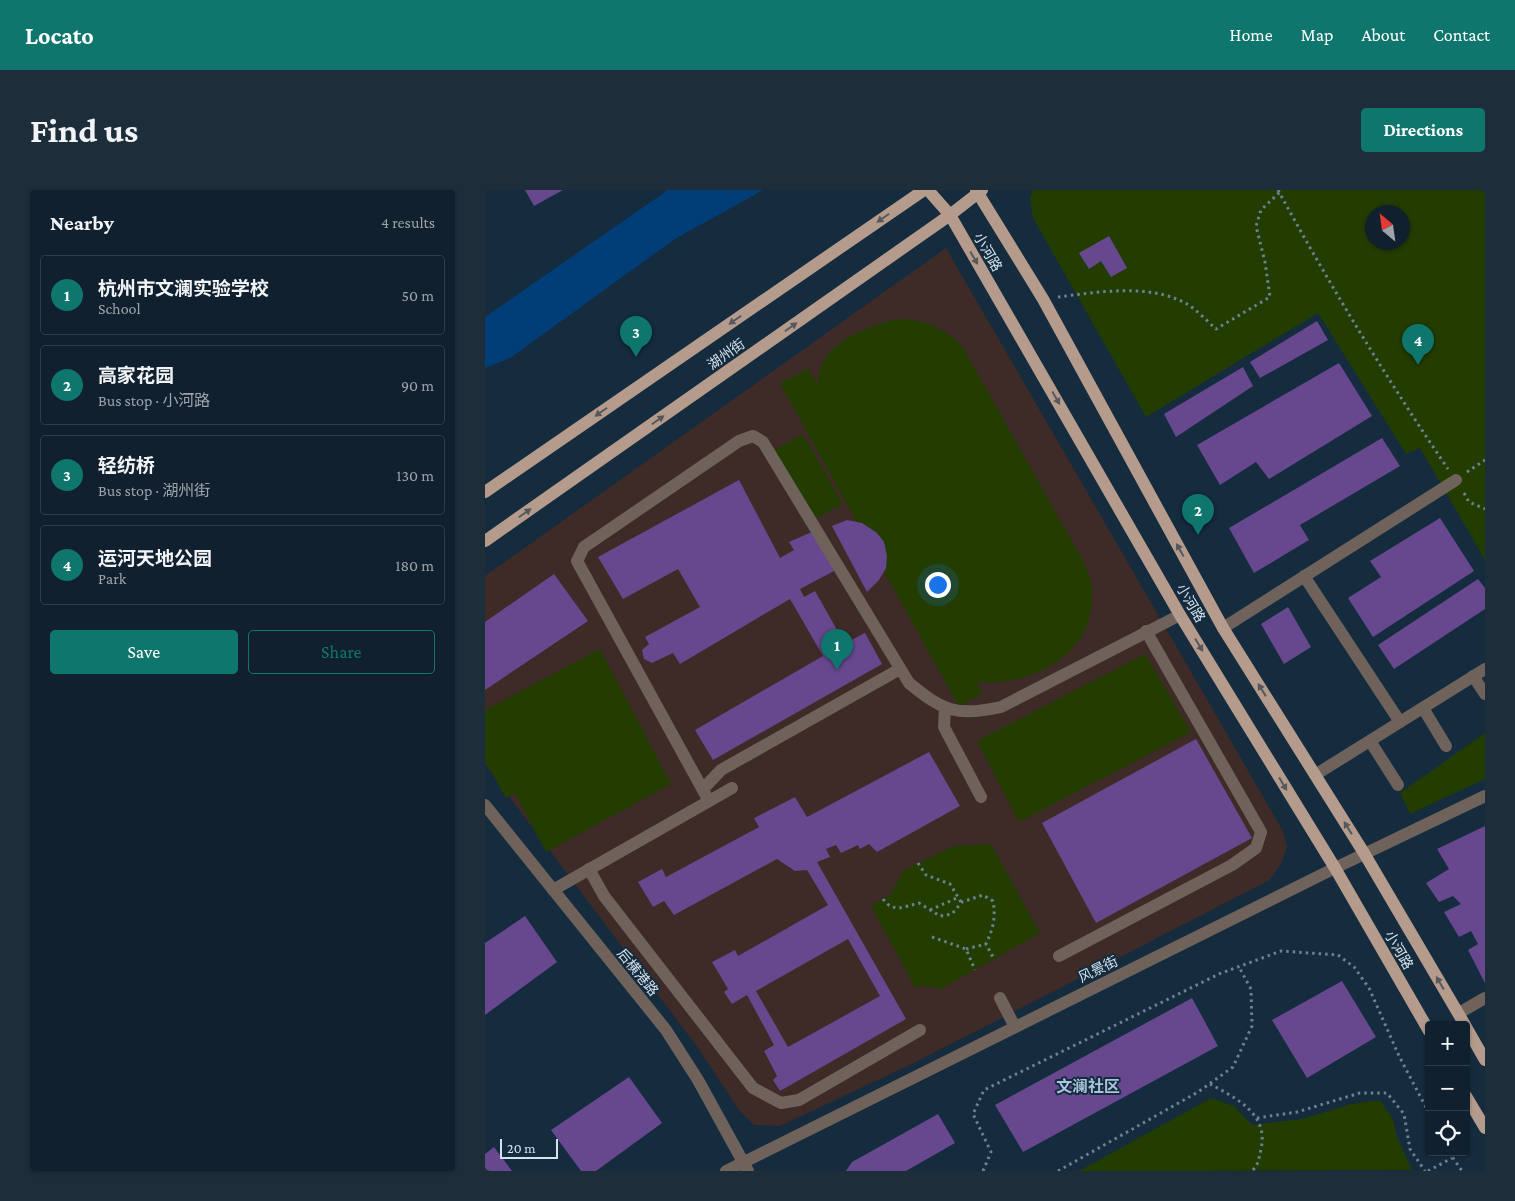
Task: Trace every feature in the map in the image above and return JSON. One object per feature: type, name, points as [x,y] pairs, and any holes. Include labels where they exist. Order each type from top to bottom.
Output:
[{"type":"main road","name":"湖州街","points":[[485,492],[923,190]]},
{"type":"main road","name":"小河路","points":[[928,190],[950,216],[1181,615],[1335,868],[1425,1024]]},
{"type":"main road","name":"湖州街","points":[[485,542],[950,216],[979,191]]},
{"type":"main road","name":"小河路","points":[[979,191],[1043,299],[1223,628],[1364,854],[1463,1021]]},
{"type":"main road","name":"小河路","points":[[1470,1033],[1485,1060]]},
{"type":"main road","points":[[1470,1103],[1485,1128]]},
{"type":"street","points":[[709,801],[577,562],[584,547],[739,440],[753,436],[763,442],[909,683],[927,698],[952,712],[979,712],[1001,707],[1181,615]]},
{"type":"street","points":[[1223,628],[1456,480]]},
{"type":"street","points":[[1304,576],[1401,722]]},
{"type":"street","points":[[1059,956],[1232,865],[1256,848],[1261,832],[1146,632]]},
{"type":"street","points":[[1315,775],[1485,669]]},
{"type":"street","points":[[703,789],[721,770],[901,670]]},
{"type":"street","points":[[1473,676],[1485,694]]},
{"type":"street","points":[[945,708],[944,728],[981,797]]},
{"type":"street","points":[[1423,708],[1446,746]]},
{"type":"street","points":[[1370,741],[1398,785]]},
{"type":"street","points":[[553,890],[731,788]]},
{"type":"street","name":"风景街","points":[[726,1171],[745,1167],[1015,1027],[1335,868],[1485,796]]},
{"type":"street","name":"后横港路","points":[[485,805],[667,1030],[698,1080],[745,1167]]},
{"type":"street","points":[[589,869],[604,896],[753,1088],[781,1103],[799,1100],[920,1030]]},
{"type":"street","points":[[1001,998],[1015,1027]]},
{"type":"street","points":[[1459,1013],[1485,998]]},
{"type":"path","points":[[1043,299],[1097,293],[1140,292],[1167,295],[1188,305],[1216,329],[1270,297],[1265,262],[1256,226],[1261,210],[1280,191],[1319,265],[1397,393],[1469,502],[1485,509]]},
{"type":"path","points":[[1456,480],[1485,460]]},
{"type":"path","points":[[918,863],[926,875],[950,884],[961,902]]},
{"type":"path","points":[[883,899],[896,910],[919,904],[940,916],[952,914],[961,902],[983,895],[993,901],[995,914],[992,930],[986,944]]},
{"type":"path","points":[[930,910],[959,897]]},
{"type":"path","points":[[932,937],[966,949],[986,944]]},
{"type":"path","points":[[986,944],[994,958]]},
{"type":"path","points":[[966,949],[975,970]]},
{"type":"path","points":[[983,1171],[991,1152],[973,1114],[984,1090],[1239,967],[1281,950],[1338,955],[1354,967],[1369,988],[1399,1056],[1428,1111]]},
{"type":"path","points":[[1058,1171],[1210,1084],[1233,1067],[1252,1026],[1251,989],[1239,967]]},
{"type":"path","points":[[1210,1084],[1241,1100],[1257,1118],[1263,1140],[1258,1165],[1252,1171]]},
{"type":"path","points":[[1257,1118],[1297,1112],[1360,1093],[1387,1093],[1404,1114],[1410,1149],[1427,1171],[1452,1158],[1462,1171]]},
{"type":"shaded area","points":[[946,248],[1283,831],[1287,846],[1282,862],[1270,880],[914,1063],[780,1126],[754,1125],[739,1110],[698,1048],[485,764],[485,576]]},
{"type":"green space","points":[[1033,190],[1485,190],[1485,560],[1420,448],[1406,454],[1318,313],[1146,417],[1033,218],[1030,198]]},
{"type":"green space","points":[[895,319],[915,320],[931,325],[947,333],[962,346],[1081,557],[1091,582],[1092,606],[1086,627],[1075,645],[1060,660],[1041,671],[1020,678],[998,682],[976,682],[982,693],[959,707],[780,383],[808,369],[818,385],[820,371],[826,359],[844,340],[868,328]]},
{"type":"green space","points":[[803,434],[843,504],[810,521],[771,452]]},
{"type":"green space","points":[[600,649],[671,784],[546,852],[515,793],[506,798],[485,761],[485,710]]},
{"type":"green space","points":[[1145,654],[1191,732],[1019,822],[977,741]]},
{"type":"green space","points":[[1485,733],[1485,779],[1410,814],[1400,793]]},
{"type":"green space","points":[[991,844],[1040,933],[941,989],[921,985],[916,989],[871,906],[891,894],[904,870],[954,846]]},
{"type":"green space","points":[[1211,1098],[1234,1106],[1252,1125],[1302,1119],[1351,1104],[1380,1100],[1393,1119],[1397,1137],[1412,1170],[1079,1171]]},
{"type":"water","points":[[668,190],[763,190],[675,239],[510,358],[485,368],[485,317]]},
{"type":"building","points":[[525,190],[563,190],[534,206]]},
{"type":"building","points":[[1109,236],[1127,268],[1111,277],[1101,261],[1089,269],[1079,253]]},
{"type":"building","points":[[1317,321],[1328,340],[1260,378],[1250,362]]},
{"type":"building","points":[[1339,363],[1372,416],[1269,479],[1256,462],[1220,485],[1197,445]]},
{"type":"building","points":[[1243,367],[1253,386],[1176,437],[1164,414]]},
{"type":"building","points":[[1382,438],[1400,466],[1300,525],[1309,540],[1254,573],[1229,528]]},
{"type":"building","points":[[739,480],[780,558],[794,550],[789,542],[814,531],[834,571],[800,589],[804,597],[815,591],[840,635],[827,643],[831,650],[865,633],[882,664],[713,760],[695,730],[823,656],[790,599],[680,664],[673,653],[652,663],[644,659],[642,650],[649,644],[645,637],[700,607],[678,569],[623,599],[598,557]]},
{"type":"building","points":[[1440,518],[1474,571],[1373,637],[1348,598],[1381,577],[1370,561]]},
{"type":"building","points":[[847,520],[862,523],[877,533],[884,542],[887,556],[886,568],[879,580],[867,592],[832,526]]},
{"type":"building","points":[[554,574],[588,621],[485,690],[485,622]]},
{"type":"building","points":[[1478,579],[1485,588],[1485,609],[1394,669],[1378,645]]},
{"type":"building","points":[[1288,607],[1311,647],[1284,664],[1261,624]]},
{"type":"building","points":[[1196,739],[1252,838],[1096,923],[1042,823]]},
{"type":"building","points":[[929,752],[960,806],[877,852],[869,844],[860,849],[858,845],[841,853],[836,845],[826,849],[830,857],[817,862],[906,1019],[780,1091],[773,1080],[777,1076],[764,1051],[774,1045],[747,995],[732,1004],[724,992],[728,989],[712,962],[735,950],[738,956],[828,905],[807,870],[795,871],[777,859],[674,915],[664,901],[653,907],[638,882],[662,869],[666,877],[759,827],[754,818],[795,797],[807,817]],"holes":[[[848,939],[880,996],[788,1047],[756,991]]]},
{"type":"building","points":[[1485,826],[1485,983],[1468,950],[1478,944],[1471,931],[1459,937],[1444,912],[1461,904],[1453,896],[1439,902],[1426,883],[1449,869],[1437,849]]},
{"type":"building","points":[[525,916],[557,962],[485,1015],[485,943]]},
{"type":"building","points":[[1342,981],[1376,1037],[1307,1078],[1272,1020]]},
{"type":"building","points":[[1192,998],[1218,1046],[1023,1152],[995,1105]]},
{"type":"building","points":[[629,1077],[662,1123],[596,1171],[581,1171],[551,1130]]},
{"type":"building","points":[[938,1114],[955,1143],[906,1171],[846,1171],[852,1162]]},
{"type":"building","points":[[494,1147],[512,1171],[485,1171],[485,1154]]},
{"type":"place","name":"轻纺桥","points":[[636,357]]},
{"type":"place","name":"运河天地公园","points":[[1418,365]]},
{"type":"place","name":"高家花园","points":[[1198,535]]},
{"type":"place","name":"杭州市文澜实验学校","points":[[837,670]]},
{"type":"district","name":"文澜社区","points":[[1088,1086]]}]
